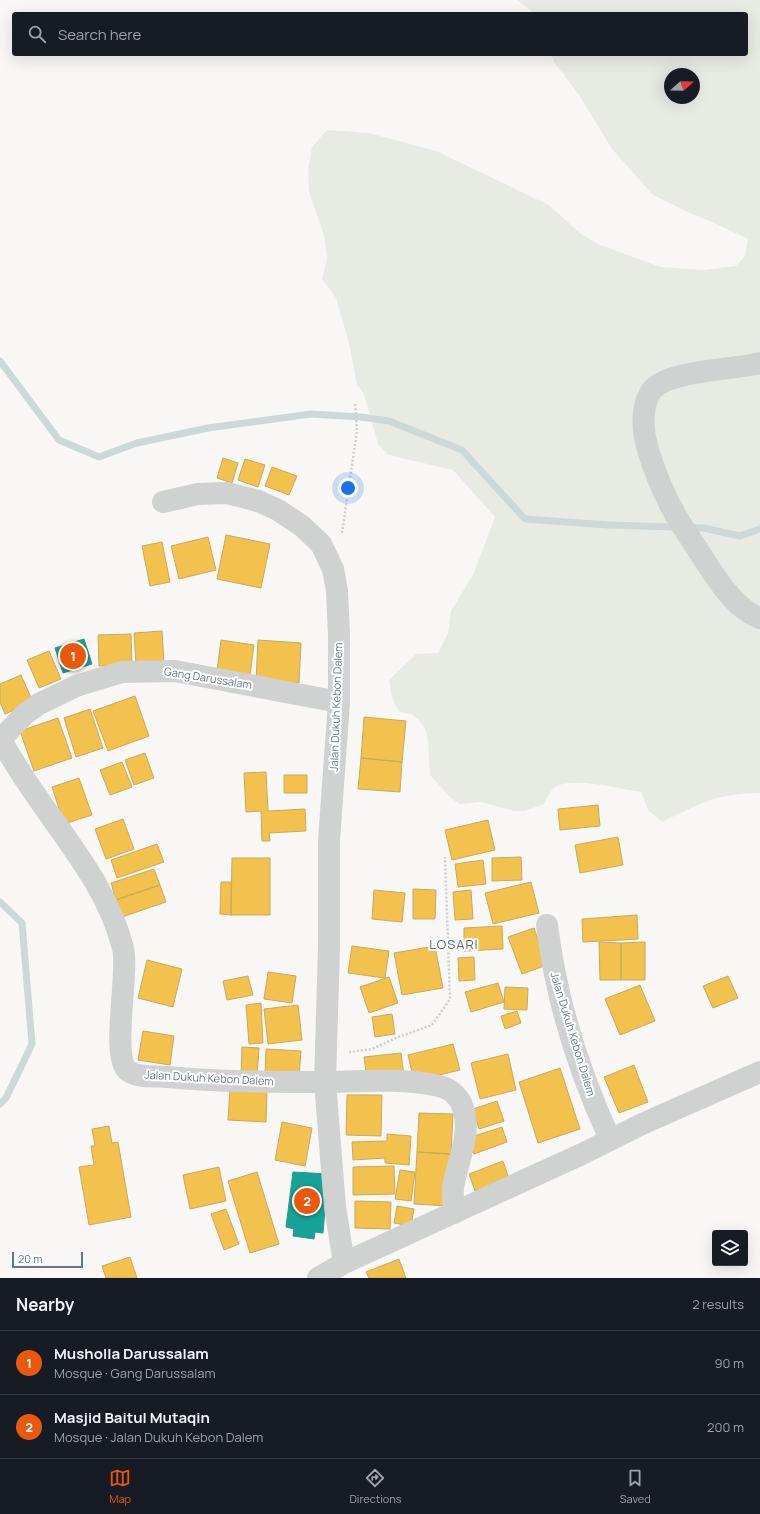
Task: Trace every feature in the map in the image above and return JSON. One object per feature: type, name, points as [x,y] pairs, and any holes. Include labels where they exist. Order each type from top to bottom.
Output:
[{"type":"street","points":[[760,363],[686,375],[663,383],[653,390],[647,402],[643,419],[645,438],[655,468],[675,514],[724,590],[740,605],[760,618]]},
{"type":"street","name":"Jalan Dukuh Kebon Dalem","points":[[163,502],[198,494],[227,493],[258,501],[278,510],[302,526],[321,544],[333,569],[337,590],[339,635],[338,702],[329,840],[327,1047],[325,1082],[335,1207],[344,1263]]},
{"type":"street","name":"Gang Darussalam","points":[[0,739],[25,714],[39,704],[76,686],[122,672],[175,671],[338,702]]},
{"type":"street","name":"Jalan Dukuh Kebon Dalem","points":[[0,739],[32,790],[84,862],[110,912],[123,949],[124,981],[121,1012],[121,1059],[125,1068],[135,1074],[187,1079],[325,1082],[379,1081],[421,1083],[442,1086],[455,1093],[461,1102],[465,1114],[466,1133],[453,1189],[454,1213]]},
{"type":"street","name":"Jalan Dukuh Kebon Dalem","points":[[547,925],[551,960],[558,992],[594,1105],[610,1139]]},
{"type":"street","points":[[318,1278],[344,1263],[582,1154],[610,1139],[760,1072]]},
{"type":"path","points":[[333,569],[342,534],[357,431],[355,403]]},
{"type":"path","points":[[327,1047],[345,1053],[372,1049],[396,1038],[432,1025],[450,999],[445,857]]},
{"type":"shaded area","points":[[517,0],[760,0],[760,793],[720,797],[698,805],[662,822],[648,810],[641,792],[586,783],[557,786],[549,794],[544,804],[525,811],[514,811],[481,802],[459,804],[450,797],[430,775],[426,731],[420,721],[411,714],[400,712],[397,708],[391,693],[389,680],[416,654],[438,653],[448,633],[451,611],[474,573],[495,517],[453,470],[387,454],[378,444],[364,394],[357,385],[349,343],[336,298],[322,279],[327,258],[324,235],[309,192],[308,170],[312,147],[327,130],[369,133],[436,151],[549,205],[581,234],[600,245],[661,267],[704,270],[736,266],[745,256],[748,239],[653,195],[612,149],[579,95],[554,62],[552,56],[748,56],[748,12],[531,12]]},
{"type":"building: Homes","points":[[223,458],[238,463],[232,483],[217,478]]},
{"type":"building: Homes","points":[[245,459],[265,465],[258,487],[238,480]]},
{"type":"building: Homes","points":[[272,467],[297,476],[289,495],[265,486]]},
{"type":"building: Homes","points":[[226,535],[270,544],[261,588],[217,579]]},
{"type":"building: Homes","points":[[208,537],[216,570],[179,579],[171,546]]},
{"type":"building: Homes","points":[[162,542],[170,582],[150,586],[142,546]]},
{"type":"building: Homes","points":[[162,631],[164,663],[136,665],[134,633]]},
{"type":"building: Homes","points":[[131,634],[132,665],[99,666],[98,635]]},
{"type":"building: Homes","points":[[221,640],[254,645],[250,675],[217,671]]},
{"type":"building: Homes","points":[[258,640],[301,643],[299,683],[256,680]]},
{"type":"building: Homes","points":[[49,651],[61,679],[39,688],[27,660]]},
{"type":"building: Homes","points":[[21,675],[33,702],[5,714],[0,702],[0,684]]},
{"type":"building: Homes","points":[[135,696],[149,736],[108,751],[93,711]]},
{"type":"building: Homes","points":[[90,709],[103,748],[76,757],[64,718]]},
{"type":"building: Homes","points":[[364,717],[406,721],[402,762],[361,758]]},
{"type":"building: Homes","points":[[58,718],[72,758],[34,771],[20,731]]},
{"type":"building: Homes","points":[[145,753],[154,778],[134,785],[125,760]]},
{"type":"building: Homes","points":[[361,758],[402,762],[400,792],[358,789]]},
{"type":"building: Homes","points":[[122,762],[132,787],[110,795],[100,770]]},
{"type":"building: Homes","points":[[266,772],[268,811],[305,809],[306,831],[269,833],[270,841],[262,841],[261,811],[246,812],[244,773]]},
{"type":"building: Homes","points":[[284,775],[307,775],[307,793],[284,793]]},
{"type":"building: Homes","points":[[79,778],[92,815],[64,824],[52,787]]},
{"type":"building: Homes","points":[[598,805],[600,826],[560,830],[558,809]]},
{"type":"building: Homes","points":[[123,819],[134,849],[106,859],[95,829]]},
{"type":"building: Homes","points":[[488,820],[495,850],[452,860],[445,830]]},
{"type":"building: Homes","points":[[618,837],[623,865],[580,873],[575,845]]},
{"type":"building: Homes","points":[[157,844],[164,862],[117,878],[111,860]]},
{"type":"building: Homes","points":[[521,857],[522,880],[492,881],[492,858]]},
{"type":"building: Homes","points":[[232,858],[270,858],[270,915],[231,915]]},
{"type":"building: Homes","points":[[483,860],[486,884],[458,887],[455,864]]},
{"type":"building: Homes","points":[[154,869],[160,885],[116,900],[111,883]]},
{"type":"building: Homes","points":[[221,882],[231,882],[231,915],[220,914]]},
{"type":"building: Homes","points":[[531,882],[539,913],[493,924],[485,893]]},
{"type":"building: Homes","points":[[160,885],[166,902],[122,917],[116,900]]},
{"type":"building: Homes","points":[[413,889],[436,890],[435,919],[413,919]]},
{"type":"building: Homes","points":[[374,890],[405,893],[402,922],[372,919]]},
{"type":"building: Homes","points":[[471,890],[473,919],[455,920],[453,892]]},
{"type":"building: Homes","points":[[637,915],[638,939],[583,942],[582,919]]},
{"type":"building: Homes","points":[[502,926],[503,949],[464,951],[464,928]]},
{"type":"building: Homes","points":[[534,928],[547,965],[522,974],[508,937]]},
{"type":"building: Homes","points":[[599,942],[621,943],[621,980],[600,980]]},
{"type":"building: Homes","points":[[645,942],[645,980],[621,980],[621,943]]},
{"type":"building: Homes","points":[[352,946],[389,951],[385,978],[348,973]]},
{"type":"building: Homes","points":[[435,946],[443,988],[402,995],[394,953]]},
{"type":"building: Homes","points":[[474,957],[475,980],[459,981],[458,958]]},
{"type":"building: Homes","points":[[147,960],[182,969],[173,1007],[138,998]]},
{"type":"building: Homes","points":[[268,972],[296,976],[292,1003],[264,999]]},
{"type":"building: Homes","points":[[248,976],[253,995],[227,1000],[223,981]]},
{"type":"building: Homes","points":[[728,976],[738,998],[713,1008],[703,986]]},
{"type":"building: Homes","points":[[389,977],[398,1003],[369,1013],[360,987]]},
{"type":"building: Homes","points":[[498,983],[504,1002],[471,1012],[465,992]]},
{"type":"building: Homes","points":[[640,985],[655,1021],[620,1035],[605,999]]},
{"type":"building: Homes","points":[[505,987],[528,988],[527,1010],[504,1009]]},
{"type":"building: Homes","points":[[261,1003],[263,1043],[249,1044],[246,1005]]},
{"type":"building: Homes","points":[[298,1005],[302,1040],[268,1044],[264,1009]]},
{"type":"building: Homes","points":[[517,1011],[521,1023],[505,1029],[501,1016]]},
{"type":"building: Homes","points":[[392,1014],[395,1034],[375,1037],[372,1017]]},
{"type":"building: Homes","points":[[143,1031],[174,1036],[170,1065],[138,1060]]},
{"type":"building: Homes","points":[[453,1044],[460,1070],[414,1081],[408,1055]]},
{"type":"building: Homes","points":[[242,1047],[259,1048],[257,1076],[241,1075]]},
{"type":"building: Homes","points":[[266,1049],[301,1051],[299,1077],[265,1075]]},
{"type":"building: Homes","points":[[401,1053],[404,1076],[367,1081],[364,1057]]},
{"type":"building: Homes","points":[[508,1054],[516,1090],[480,1099],[471,1063]]},
{"type":"building: Homes","points":[[634,1065],[648,1102],[619,1113],[604,1077]]},
{"type":"building: Homes","points":[[560,1068],[580,1129],[538,1143],[519,1082]]},
{"type":"building: Homes","points":[[230,1089],[267,1091],[266,1122],[228,1120]]},
{"type":"building: Homes","points":[[347,1095],[382,1095],[381,1136],[346,1135]]},
{"type":"building: Homes","points":[[497,1101],[504,1121],[479,1129],[473,1109]]},
{"type":"building: Homes","points":[[419,1113],[453,1114],[451,1154],[417,1152]]},
{"type":"building: Homes","points":[[282,1122],[312,1128],[305,1166],[275,1160]]},
{"type":"building: Homes","points":[[109,1126],[112,1143],[118,1142],[131,1217],[89,1225],[79,1167],[94,1165],[91,1146],[95,1146],[92,1129]]},
{"type":"building: Homes","points":[[502,1127],[507,1142],[474,1154],[468,1138]]},
{"type":"building: Homes","points":[[387,1134],[411,1136],[409,1165],[385,1163],[385,1158],[353,1160],[352,1142],[387,1141]]},
{"type":"building: Homes","points":[[417,1152],[451,1154],[449,1206],[414,1204]]},
{"type":"building: Homes","points":[[503,1161],[509,1179],[475,1191],[469,1174]]},
{"type":"building: Homes","points":[[394,1166],[395,1194],[353,1195],[353,1167]]},
{"type":"building: Homes","points":[[219,1167],[226,1201],[190,1209],[183,1175]]},
{"type":"building: Homes","points":[[400,1170],[415,1172],[411,1201],[395,1199]]},
{"type":"building: Homes","points":[[257,1172],[279,1244],[250,1253],[228,1181]]},
{"type":"building: Homes","points":[[355,1201],[391,1202],[390,1229],[355,1228]]},
{"type":"building: Homes","points":[[397,1206],[414,1209],[411,1226],[394,1223]]},
{"type":"building: Homes","points":[[226,1209],[239,1244],[224,1250],[211,1214]]},
{"type":"building: Homes","points":[[130,1257],[137,1278],[106,1278],[102,1266]]},
{"type":"building: Homes","points":[[399,1259],[406,1278],[369,1278],[366,1272]]},
{"type":"building: Public","points":[[84,639],[92,664],[63,673],[55,648]]},
{"type":"building: Public","points":[[293,1172],[328,1174],[323,1233],[315,1232],[314,1239],[293,1236],[294,1229],[286,1227]]},
{"type":"waterway","points":[[0,361],[59,440],[99,457],[137,443],[208,428],[311,414],[361,417],[389,421],[462,450],[525,519],[609,525],[704,528],[740,536],[760,529]]},
{"type":"waterway","points":[[0,902],[22,923],[32,1044],[6,1098],[0,1104]]},
{"type":"place","name":"Musholla Darussalam","points":[[73,656]]},
{"type":"place","name":"Masjid Baitul Mutaqin","points":[[307,1201]]},
{"type":"district","name":"LOSARI","points":[[454,944]]}]
